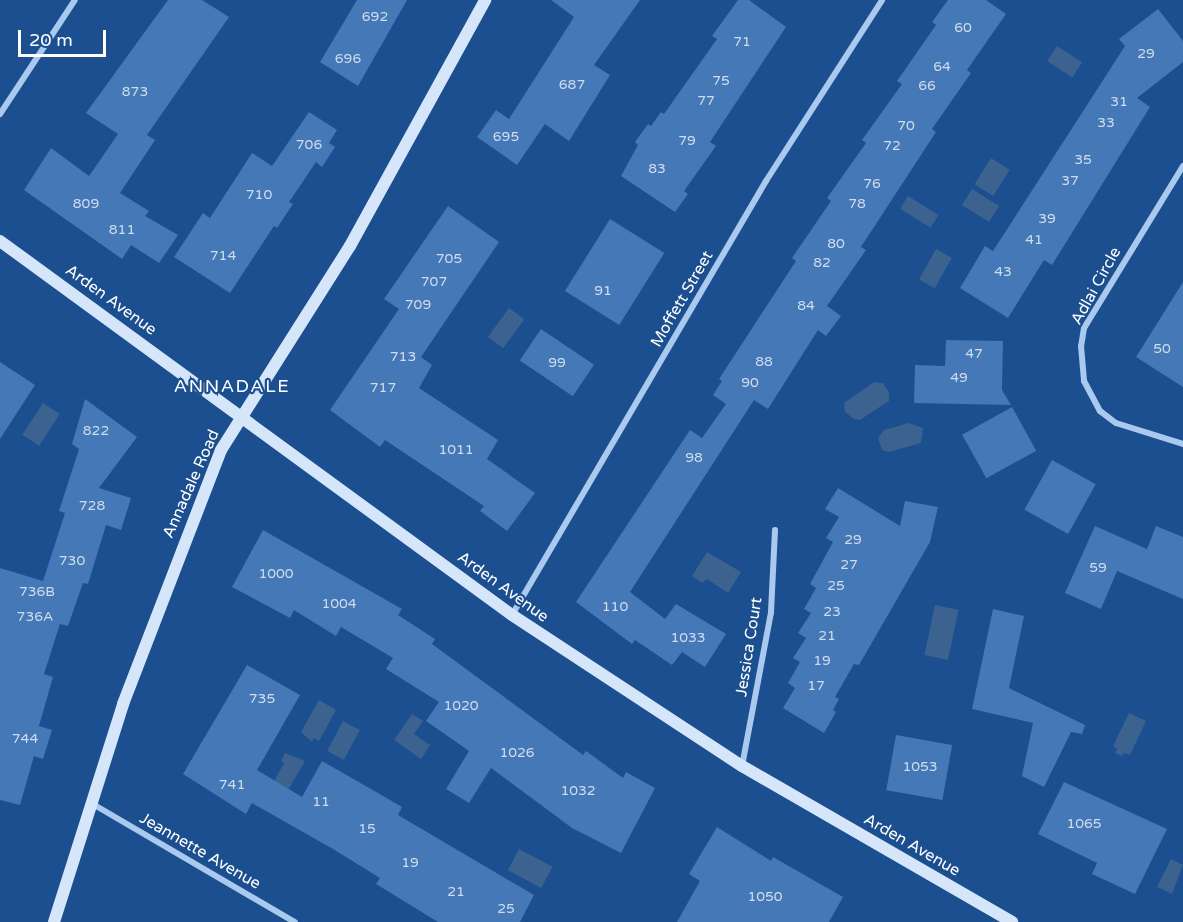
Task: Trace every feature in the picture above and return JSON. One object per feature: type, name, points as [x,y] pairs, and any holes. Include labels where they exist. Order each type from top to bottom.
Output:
[{"type":"street","points":[[0,114],[75,0]]},
{"type":"street","name":"Annadale Road","points":[[54,922],[90,803],[186,535],[221,450],[350,246],[485,0]]},
{"type":"street","name":"Moffett Street","points":[[512,615],[766,181],[882,0]]},
{"type":"street","name":"Adlai Circle","points":[[1183,166],[1084,328],[1081,346],[1084,381],[1100,411],[1116,423],[1183,444]]},
{"type":"street","name":"Arden Avenue","points":[[0,241],[242,414],[512,615],[742,766],[1012,922]]},
{"type":"street","name":"Jessica Court","points":[[742,766],[771,612],[775,530]]},
{"type":"street","name":"Jeannette Avenue","points":[[90,803],[295,922]]},
{"type":"water","points":[[1057,46],[1082,62],[1072,77],[1047,61]]},
{"type":"water","points":[[991,158],[1010,170],[993,196],[975,184]]},
{"type":"water","points":[[972,189],[999,206],[989,222],[962,205]]},
{"type":"water","points":[[908,196],[939,215],[931,228],[900,209]]},
{"type":"water","points":[[936,249],[952,258],[935,288],[919,280]]},
{"type":"water","points":[[509,308],[524,319],[503,348],[488,337]]},
{"type":"water","points":[[874,382],[883,383],[889,393],[889,401],[860,420],[854,419],[845,412],[844,403]]},
{"type":"water","points":[[43,403],[60,414],[39,446],[22,435]]},
{"type":"water","points":[[909,423],[923,428],[921,443],[889,452],[882,450],[878,438],[884,430]]},
{"type":"water","points":[[707,552],[741,572],[728,593],[707,579],[702,583],[692,576]]},
{"type":"water","points":[[935,605],[958,610],[948,660],[924,655]]},
{"type":"water","points":[[319,700],[336,710],[319,741],[314,738],[312,742],[301,732]]},
{"type":"water","points":[[1129,713],[1146,721],[1130,755],[1124,753],[1122,756],[1115,753],[1117,749],[1113,746]]},
{"type":"water","points":[[412,714],[423,721],[414,734],[430,745],[421,759],[394,740]]},
{"type":"water","points":[[343,721],[360,730],[344,760],[327,751]]},
{"type":"water","points":[[285,753],[305,761],[287,792],[273,783],[284,763],[281,761]]},
{"type":"water","points":[[519,849],[553,867],[541,888],[508,870]]},
{"type":"water","points":[[1171,859],[1183,865],[1172,894],[1157,887]]},
{"type":"building","points":[[168,0],[202,0],[229,17],[147,135],[155,140],[120,193],[149,211],[145,216],[178,235],[159,263],[131,245],[122,259],[24,190],[51,148],[89,176],[118,134],[86,113]]},
{"type":"building","points":[[357,0],[407,0],[358,86],[320,62]]},
{"type":"building","points":[[551,0],[640,0],[594,65],[610,75],[569,141],[545,124],[517,165],[477,137],[496,110],[509,119],[574,17]]},
{"type":"building","points":[[738,0],[749,0],[786,27],[710,142],[716,146],[684,191],[688,194],[675,212],[621,176],[638,145],[635,142],[648,124],[651,126],[661,112],[664,114],[717,39],[712,36]]},
{"type":"building","points":[[948,0],[986,0],[1006,14],[967,70],[971,73],[932,129],[936,132],[861,247],[866,250],[827,306],[841,316],[826,336],[818,330],[768,409],[754,400],[630,592],[665,619],[676,604],[726,634],[705,667],[682,652],[672,665],[635,640],[632,644],[576,602],[690,430],[702,438],[726,404],[713,395],[722,381],[719,379],[796,261],[792,258],[831,201],[827,198],[866,143],[862,140],[902,84],[897,81],[936,25],[932,22]]},
{"type":"building","points":[[1158,9],[1183,41],[1183,62],[1137,98],[1150,107],[1052,265],[1044,260],[1008,318],[960,288],[985,246],[993,251],[1125,46],[1119,39]]},
{"type":"building","points":[[309,112],[337,130],[329,143],[335,147],[322,167],[316,162],[289,202],[293,204],[277,228],[274,226],[230,293],[174,257],[203,213],[210,218],[252,153],[272,166]]},
{"type":"building","points":[[448,206],[499,242],[421,357],[432,365],[419,388],[498,440],[487,459],[535,493],[507,531],[480,511],[484,506],[385,440],[380,447],[330,410],[399,309],[384,299]]},
{"type":"building","points":[[610,219],[664,253],[619,325],[565,291]]},
{"type":"building","points":[[1183,282],[1183,387],[1136,357]]},
{"type":"building","points":[[541,329],[594,365],[573,396],[520,361]]},
{"type":"building","points":[[946,340],[1003,341],[1002,390],[1011,405],[914,403],[915,365],[945,366]]},
{"type":"building","points":[[0,362],[35,385],[0,439]]},
{"type":"building","points":[[85,399],[137,437],[99,488],[131,498],[121,530],[106,525],[88,584],[83,583],[68,626],[60,624],[44,674],[53,677],[39,726],[52,730],[43,759],[34,756],[20,805],[0,800],[0,568],[43,581],[65,513],[59,511],[79,449],[72,444]]},
{"type":"building","points":[[1012,407],[1036,451],[986,478],[962,435]]},
{"type":"building","points":[[1052,460],[1096,484],[1068,534],[1024,510]]},
{"type":"building","points":[[838,488],[900,526],[905,501],[938,507],[930,542],[859,665],[854,664],[835,697],[839,699],[833,710],[836,712],[824,733],[783,708],[795,688],[788,683],[800,662],[793,658],[806,638],[798,633],[811,613],[804,609],[816,588],[810,584],[833,542],[826,538],[839,517],[825,509]]},
{"type":"building","points":[[1095,526],[1147,549],[1156,526],[1183,537],[1183,599],[1117,571],[1101,609],[1065,593]]},
{"type":"building","points":[[263,530],[402,609],[398,615],[435,639],[432,644],[583,755],[586,751],[623,778],[626,772],[655,788],[621,853],[572,828],[491,768],[469,803],[446,789],[469,751],[426,721],[439,702],[386,669],[393,658],[341,627],[336,636],[294,610],[290,618],[232,587]]},
{"type":"building","points":[[993,609],[1024,616],[1009,688],[1085,725],[1082,734],[1071,732],[1044,787],[1022,776],[1033,723],[972,709]]},
{"type":"building","points":[[247,665],[300,695],[257,770],[302,797],[322,761],[378,793],[402,807],[398,815],[534,895],[520,922],[438,922],[376,884],[380,878],[333,849],[252,803],[246,814],[183,774]]},
{"type":"building","points":[[896,735],[952,745],[942,800],[886,790]]},
{"type":"building","points":[[1064,782],[1167,829],[1135,894],[1092,874],[1097,863],[1038,834]]},
{"type":"building","points":[[717,827],[771,861],[773,857],[843,897],[829,922],[677,922],[700,881],[689,874]]},
{"type":"district","name":"ANNADALE","points":[[232,386]]}]
